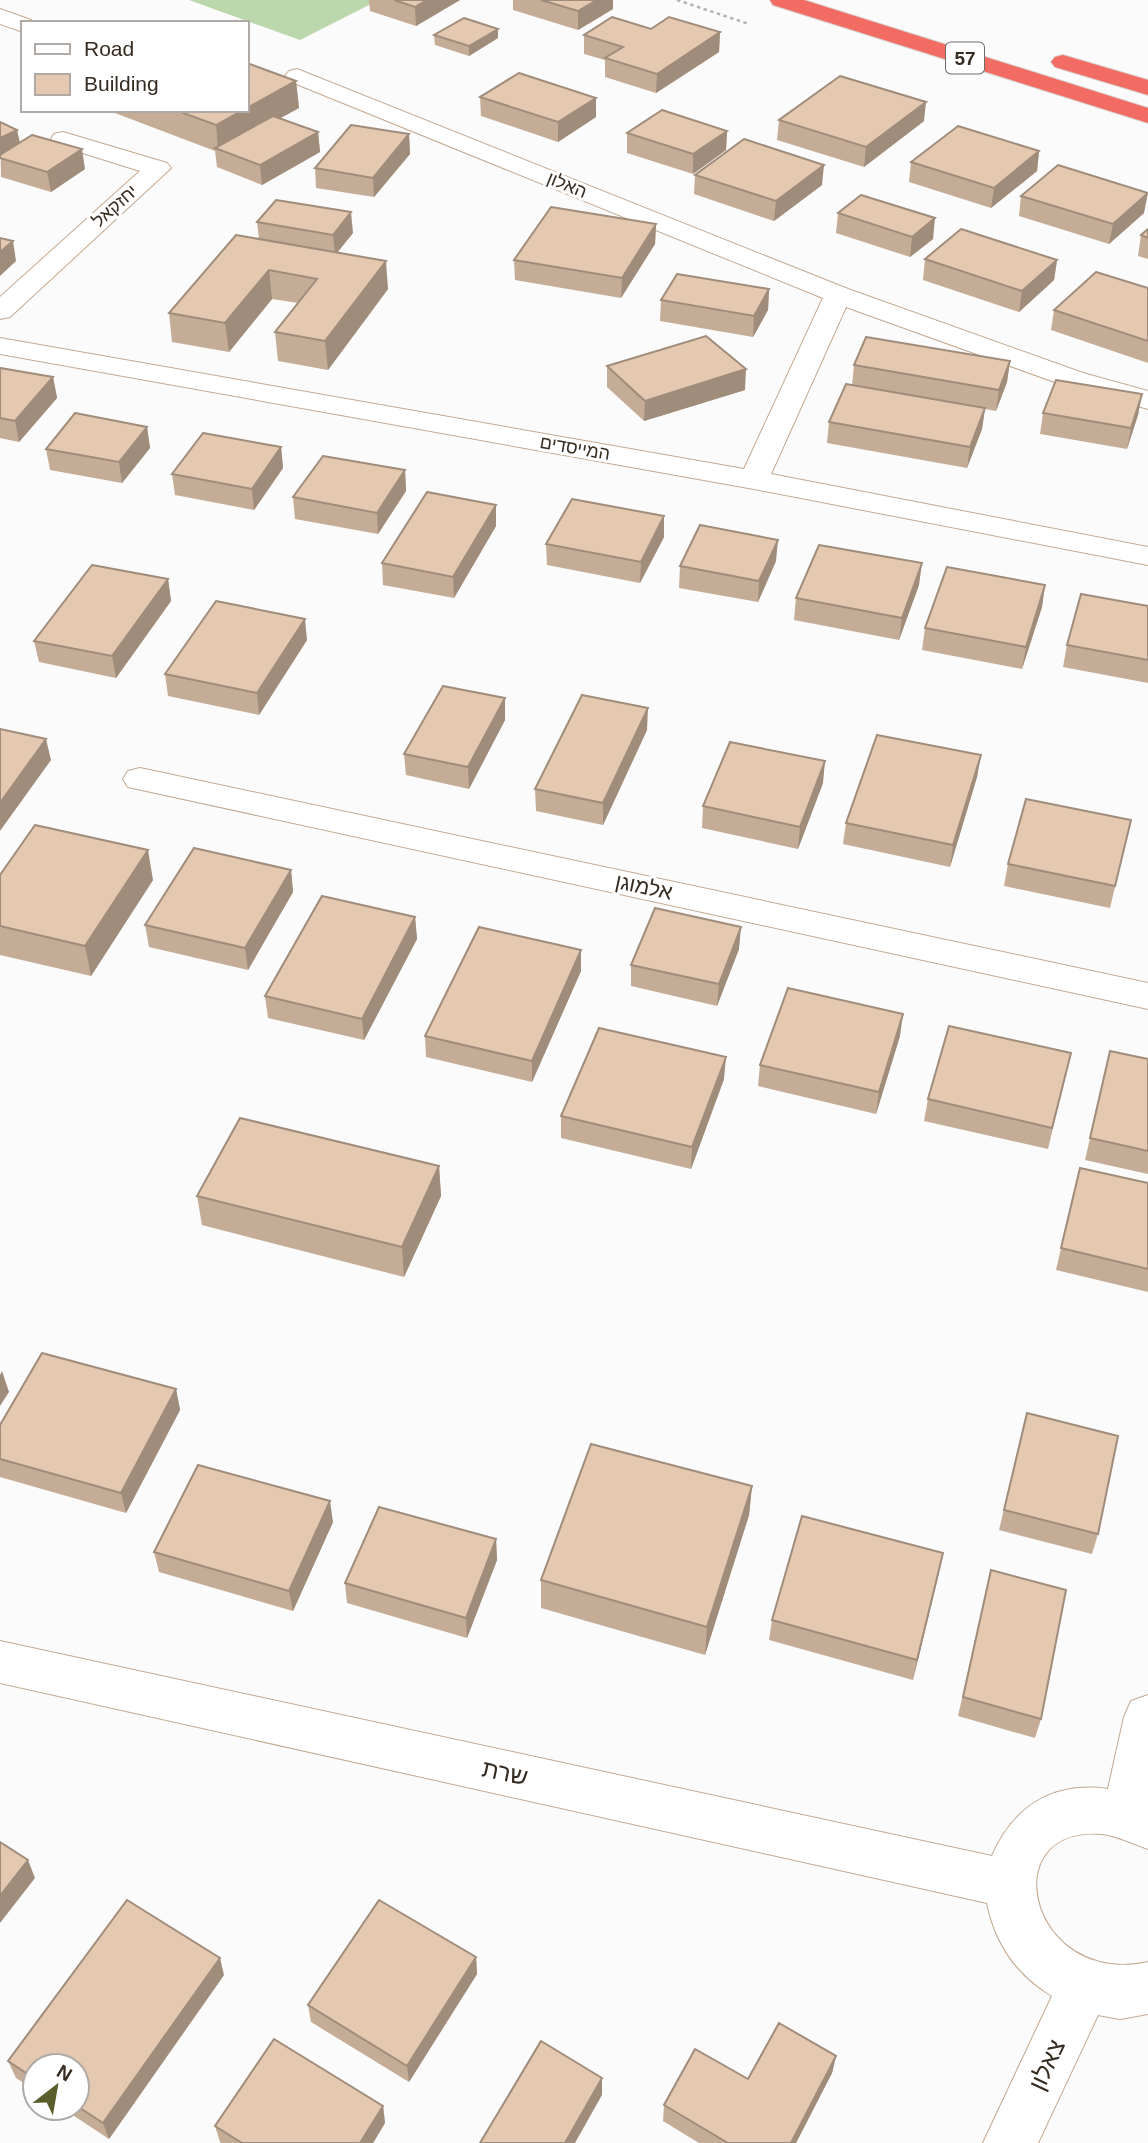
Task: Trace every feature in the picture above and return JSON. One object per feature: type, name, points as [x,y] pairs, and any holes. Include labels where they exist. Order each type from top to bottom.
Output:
[{"type":"highway","name":"57","points":[[781,0],[1148,116]]},
{"type":"highway","points":[[1044,56],[1148,88]]},
{"type":"street","points":[[0,16],[21,23]]},
{"type":"street","name":"האלון","points":[[297,76],[838,295],[1073,379],[1148,400]]},
{"type":"street","name":"יחזקאל","points":[[0,311],[158,168],[63,139]]},
{"type":"street","points":[[754,480],[838,295]]},
{"type":"street","name":"המייסדים","points":[[0,346],[754,480],[1148,556]]},
{"type":"street","name":"אלמוגן","points":[[140,779],[1148,996]]},
{"type":"street","name":"שרת","points":[[0,1662],[1011,1884]]},
{"type":"street","points":[[1148,1717],[1138,1820],[1094,1809],[1063,1813],[1037,1828],[1019,1852],[1011,1884],[1016,1916],[1028,1942],[1058,1971],[1084,1986],[1119,1993],[1148,1989]]},
{"type":"street","name":"צאלון","points":[[1010,2143],[1084,1986]]},
{"type":"green space","points":[[189,0],[379,0],[300,40]]},
{"type":"building","points":[[394,0],[427,0],[415,7]]},
{"type":"building","points":[[541,0],[597,0],[578,11]]},
{"type":"building","points":[[612,17],[651,29],[669,17],[720,32],[657,74],[605,58],[623,47],[584,35]]},
{"type":"building","points":[[464,18],[498,29],[469,46],[434,35]]},
{"type":"building","points":[[248,63],[296,81],[248,107]]},
{"type":"building","points":[[519,73],[596,98],[558,122],[480,97]]},
{"type":"building","points":[[840,76],[926,102],[866,147],[779,120]]},
{"type":"building","points":[[662,110],[727,131],[693,154],[627,133]]},
{"type":"building","points":[[180,112],[239,112],[216,125]]},
{"type":"building","points":[[273,116],[318,132],[260,165],[215,148]]},
{"type":"building","points":[[0,122],[17,130],[0,138]]},
{"type":"building","points":[[351,125],[409,134],[373,178],[315,168]]},
{"type":"building","points":[[958,126],[1039,151],[994,188],[911,162]]},
{"type":"building","points":[[32,135],[82,149],[47,172],[0,158],[0,155]]},
{"type":"building","points":[[744,139],[824,165],[776,201],[695,175]]},
{"type":"building","points":[[1058,165],[1148,193],[1113,224],[1021,196]]},
{"type":"building","points":[[861,195],[935,218],[912,237],[838,213]]},
{"type":"building","points":[[276,200],[351,212],[333,235],[257,222]]},
{"type":"building","points":[[551,207],[656,224],[622,278],[514,260]]},
{"type":"building","points":[[961,229],[1057,260],[1022,291],[925,259]]},
{"type":"building","points":[[1148,229],[1148,238],[1141,235]]},
{"type":"building","points":[[236,235],[386,261],[325,341],[275,332],[317,279],[269,270],[225,323],[169,313]]},
{"type":"building","points":[[0,238],[13,241],[0,252]]},
{"type":"building","points":[[1096,272],[1148,288],[1148,341],[1054,310]]},
{"type":"building","points":[[677,274],[769,289],[754,316],[661,300]]},
{"type":"building","points":[[706,336],[746,369],[645,401],[607,366]]},
{"type":"building","points":[[866,337],[1010,361],[999,390],[854,365]]},
{"type":"building","points":[[0,368],[53,377],[15,421],[0,418]]},
{"type":"building","points":[[1056,380],[1142,394],[1131,428],[1043,413]]},
{"type":"building","points":[[846,384],[985,408],[970,447],[829,422]]},
{"type":"building","points":[[75,413],[147,427],[119,462],[46,449]]},
{"type":"building","points":[[203,433],[281,447],[252,489],[172,474]]},
{"type":"building","points":[[323,456],[405,470],[377,513],[293,497]]},
{"type":"building","points":[[427,492],[496,505],[453,577],[382,563]]},
{"type":"building","points":[[572,499],[664,516],[641,562],[546,544]]},
{"type":"building","points":[[700,525],[778,540],[759,581],[680,566]]},
{"type":"building","points":[[819,545],[922,563],[902,618],[796,598]]},
{"type":"building","points":[[92,565],[168,579],[112,656],[34,641]]},
{"type":"building","points":[[947,567],[1045,585],[1026,647],[925,628]]},
{"type":"building","points":[[1081,594],[1148,606],[1148,660],[1067,645]]},
{"type":"building","points":[[216,601],[305,619],[257,693],[165,674]]},
{"type":"building","points":[[443,686],[505,698],[468,767],[404,754]]},
{"type":"building","points":[[582,695],[648,708],[603,803],[535,789]]},
{"type":"building","points":[[0,729],[46,739],[0,803]]},
{"type":"building","points":[[877,735],[981,755],[953,845],[846,823]]},
{"type":"building","points":[[730,742],[825,761],[800,827],[703,806]]},
{"type":"building","points":[[1026,799],[1131,820],[1115,886],[1008,864]]},
{"type":"building","points":[[35,825],[148,850],[85,946],[0,926],[0,875]]},
{"type":"building","points":[[194,848],[291,870],[245,948],[145,925]]},
{"type":"building","points":[[322,896],[415,917],[362,1019],[265,996]]},
{"type":"building","points":[[655,908],[741,927],[719,984],[631,965]]},
{"type":"building","points":[[479,927],[581,950],[532,1061],[425,1036]]},
{"type":"building","points":[[788,988],[903,1014],[879,1092],[760,1065]]},
{"type":"building","points":[[949,1026],[1071,1053],[1052,1128],[928,1099]]},
{"type":"building","points":[[599,1028],[726,1057],[692,1147],[561,1116]]},
{"type":"building","points":[[1110,1051],[1148,1059],[1148,1151],[1090,1138]]},
{"type":"building","points":[[240,1118],[439,1166],[402,1247],[197,1196]]},
{"type":"building","points":[[1080,1168],[1148,1183],[1148,1269],[1061,1248]]},
{"type":"building","points":[[42,1353],[176,1389],[121,1493],[0,1459],[0,1425]]},
{"type":"building","points":[[1027,1413],[1118,1436],[1098,1534],[1004,1510]]},
{"type":"building","points":[[591,1444],[752,1486],[707,1627],[541,1580]]},
{"type":"building","points":[[198,1465],[330,1501],[289,1591],[154,1552]]},
{"type":"building","points":[[379,1507],[496,1539],[466,1618],[345,1583]]},
{"type":"building","points":[[802,1516],[943,1553],[917,1660],[772,1620]]},
{"type":"building","points":[[991,1570],[1066,1590],[1041,1719],[963,1697]]},
{"type":"building","points":[[0,1842],[28,1860],[0,1896]]},
{"type":"building","points":[[127,1900],[220,1958],[103,2123],[91,2115],[91,2052],[21,2052],[21,2070],[8,2061]]},
{"type":"building","points":[[379,1900],[476,1957],[407,2066],[308,2005]]},
{"type":"building","points":[[779,2023],[836,2056],[791,2143],[728,2143],[664,2105],[695,2049],[748,2079]]},
{"type":"building","points":[[274,2039],[383,2106],[360,2143],[242,2143],[215,2126]]},
{"type":"building","points":[[541,2041],[602,2078],[565,2143],[480,2143]]}]
